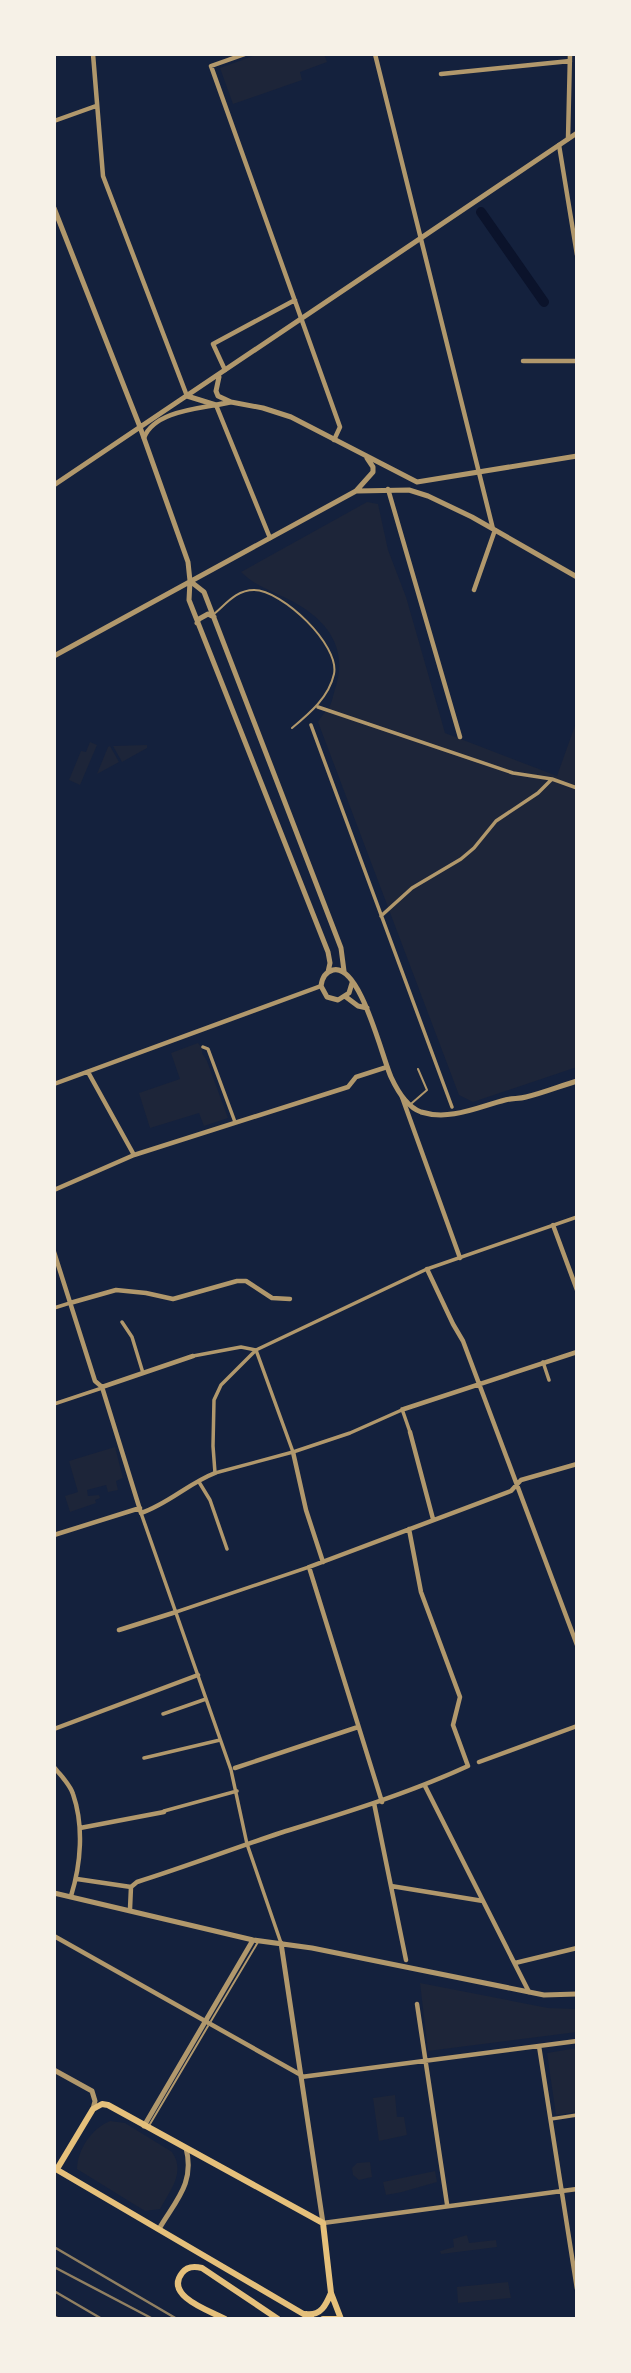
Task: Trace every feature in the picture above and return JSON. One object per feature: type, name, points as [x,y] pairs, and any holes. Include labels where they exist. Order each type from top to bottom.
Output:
[{"type":"main road","points":[[312,2319],[55,2169],[93,2109],[102,2104],[108,2105],[323,2223],[331,2294],[339,2319],[323,2319]]},
{"type":"main road","points":[[225,2319],[182,2295],[178,2279],[185,2270],[191,2267],[202,2268],[278,2319]]},
{"type":"main road","points":[[306,2314],[322,2311],[331,2294]]},
{"type":"street","points":[[93,54],[103,176],[187,396]]},
{"type":"street","points":[[245,54],[211,66],[340,427],[334,440]]},
{"type":"street","points":[[375,54],[419,240],[494,530],[474,590]]},
{"type":"street","points":[[568,139],[570,54]]},
{"type":"street","points":[[442,74],[570,61]]},
{"type":"street","points":[[54,121],[96,106]]},
{"type":"street","points":[[54,485],[577,133]]},
{"type":"street","points":[[559,145],[577,255]]},
{"type":"street","points":[[54,208],[140,427],[187,559],[190,581],[188,599],[328,952],[330,963],[321,986],[54,1084]]},
{"type":"street","points":[[295,300],[213,344],[223,372],[216,391],[218,396],[231,402],[291,417],[417,482],[577,456]]},
{"type":"street","points":[[523,361],[577,361]]},
{"type":"street","points":[[187,396],[216,405]]},
{"type":"street","points":[[144,439],[146,432],[159,421],[188,410],[231,402]]},
{"type":"street","points":[[216,405],[270,538]]},
{"type":"street","points":[[54,656],[356,491],[373,472],[373,467],[362,453]]},
{"type":"street","points":[[388,489],[460,737]]},
{"type":"street","points":[[356,491],[410,490],[428,496],[577,578]]},
{"type":"street","points":[[190,581],[204,592],[341,948],[345,971],[363,998],[460,1258]]},
{"type":"street","points":[[197,623],[208,614],[213,616]]},
{"type":"street","points":[[318,706],[513,772],[552,779],[577,788]]},
{"type":"street","points":[[311,725],[452,1107]]},
{"type":"street","points":[[381,920],[412,888],[461,859],[474,848],[496,821],[538,793],[552,779]]},
{"type":"street","points":[[328,972],[336,969],[345,971]]},
{"type":"street","points":[[321,986],[331,999],[338,1000],[346,997],[352,983]]},
{"type":"street","points":[[346,997],[367,1009]]},
{"type":"street","points":[[207,1046],[235,1122]]},
{"type":"street","points":[[54,1190],[134,1155],[348,1087],[356,1077],[387,1067]]},
{"type":"street","points":[[88,1072],[134,1155]]},
{"type":"street","points":[[402,1097],[422,1112],[443,1115],[466,1112],[577,1081]]},
{"type":"street","points":[[215,1473],[214,1400],[221,1385],[256,1350],[427,1269],[577,1217]]},
{"type":"street","points":[[553,1225],[577,1290]]},
{"type":"street","points":[[54,1252],[95,1381],[102,1387],[141,1511],[220,1740],[233,1769],[247,1844],[281,1943],[323,2223],[447,2204],[577,2189]]},
{"type":"street","points":[[427,1269],[463,1340],[577,1645]]},
{"type":"street","points":[[54,1308],[116,1290],[173,1299],[237,1281],[246,1281],[272,1298],[290,1299]]},
{"type":"street","points":[[122,1322],[132,1337],[144,1373]]},
{"type":"street","points":[[54,1404],[193,1356],[241,1347],[256,1350]]},
{"type":"street","points":[[256,1350],[293,1452],[306,1510],[323,1562]]},
{"type":"street","points":[[54,1535],[154,1509],[198,1480],[215,1473],[350,1433],[403,1409],[577,1352]]},
{"type":"street","points":[[543,1363],[549,1380]]},
{"type":"street","points":[[403,1409],[433,1519]]},
{"type":"street","points":[[119,1630],[323,1562],[511,1491],[521,1480],[577,1464]]},
{"type":"street","points":[[198,1480],[210,1500],[227,1549]]},
{"type":"street","points":[[410,1529],[421,1592],[460,1697],[453,1725],[468,1766]]},
{"type":"street","points":[[309,1567],[382,1801]]},
{"type":"street","points":[[54,1729],[198,1675]]},
{"type":"street","points":[[163,1714],[206,1699]]},
{"type":"street","points":[[130,1909],[131,1887],[137,1882],[425,1786],[468,1766],[577,1726]]},
{"type":"street","points":[[233,1769],[358,1727]]},
{"type":"street","points":[[144,1758],[220,1740]]},
{"type":"street","points":[[54,1767],[72,1791],[80,1828],[77,1879],[71,1896]]},
{"type":"street","points":[[425,1786],[529,1992]]},
{"type":"street","points":[[80,1828],[163,1812],[237,1791]]},
{"type":"street","points":[[374,1803],[406,1964]]},
{"type":"street","points":[[77,1879],[131,1887]]},
{"type":"street","points":[[391,1886],[483,1901]]},
{"type":"street","points":[[54,1893],[256,1940],[406,1964],[544,1995],[577,1994]]},
{"type":"street","points":[[54,1937],[301,2076],[577,2041]]},
{"type":"street","points":[[146,2127],[256,1940]]},
{"type":"street","points":[[515,1963],[577,1948]]},
{"type":"street","points":[[417,2004],[447,2204]]},
{"type":"street","points":[[539,2046],[577,2288]]},
{"type":"street","points":[[54,2070],[92,2091],[95,2101],[93,2109]]},
{"type":"street","points":[[550,2119],[577,2115]]},
{"type":"street","points":[[159,2229],[187,2181],[189,2172],[186,2148]]},
{"type":"lane","points":[[213,616],[232,597],[249,591],[265,592],[280,598],[303,619],[330,651],[334,674],[318,706],[292,728]]},
{"type":"lane","points":[[410,1105],[427,1090],[418,1069]]},
{"type":"shaded area","points":[[259,54],[324,54],[327,62],[300,72],[302,80],[233,104],[220,68]]},
{"type":"shaded area","points":[[367,502],[378,504],[388,550],[406,597],[445,733],[557,776],[577,720],[577,1067],[473,1102],[459,1095],[318,722],[330,705],[338,675],[339,662],[333,639],[319,620],[309,612],[241,572]]},
{"type":"shaded area","points":[[90,742],[97,745],[80,785],[69,780],[81,751],[86,752]]},
{"type":"shaded area","points":[[147,745],[147,748],[122,762],[113,746]]},
{"type":"shaded area","points":[[110,746],[119,762],[97,774],[108,747]]},
{"type":"shaded area","points":[[198,1043],[228,1118],[204,1126],[199,1113],[150,1128],[139,1093],[180,1079],[171,1053]]},
{"type":"shaded area","points":[[115,1447],[123,1478],[116,1481],[118,1490],[108,1492],[106,1485],[87,1490],[88,1496],[99,1495],[100,1498],[95,1500],[96,1503],[70,1512],[65,1496],[78,1492],[69,1461]]},
{"type":"shaded area","points":[[420,1983],[548,2008],[577,2009],[577,2032],[428,2051]]},
{"type":"shaded area","points":[[577,2048],[577,2112],[556,2115],[547,2053]]},
{"type":"shaded area","points":[[395,2095],[397,2117],[404,2117],[407,2135],[379,2141],[373,2098]]},
{"type":"shaded area","points":[[110,2121],[125,2123],[172,2152],[176,2159],[175,2181],[160,2209],[145,2211],[77,2169],[80,2154],[87,2141],[97,2129]]},
{"type":"shaded area","points":[[370,2162],[372,2177],[359,2180],[353,2175],[352,2168],[357,2163]]},
{"type":"shaded area","points":[[435,2171],[437,2182],[386,2195],[383,2182]]},
{"type":"shaded area","points":[[467,2235],[469,2243],[496,2240],[497,2247],[441,2254],[440,2251],[454,2247],[453,2239]]},
{"type":"shaded area","points":[[508,2282],[511,2298],[458,2303],[457,2287]]},
{"type":"waterway","points":[[481,212],[544,302]]},
{"type":"railway","points":[[54,2247],[177,2319]]},
{"type":"railway","points":[[54,2267],[153,2319]]},
{"type":"railway","points":[[54,2291],[102,2319]]},
{"type":"railway","points":[[54,2316],[59,2319]]}]
